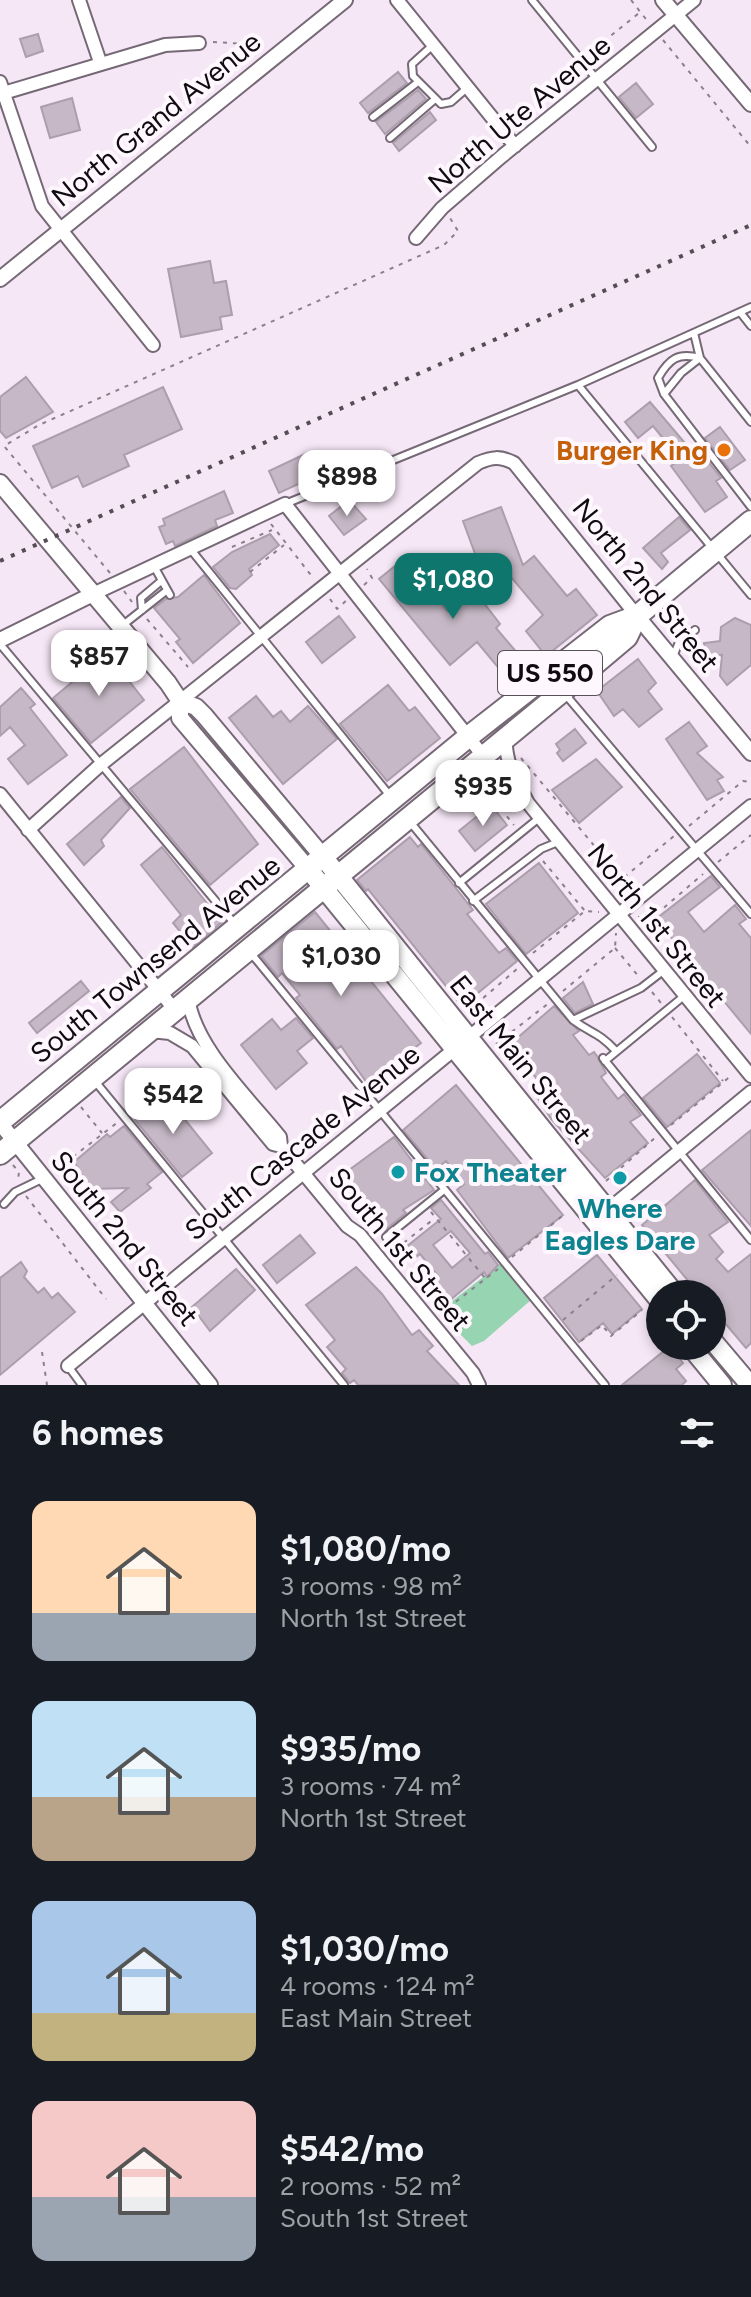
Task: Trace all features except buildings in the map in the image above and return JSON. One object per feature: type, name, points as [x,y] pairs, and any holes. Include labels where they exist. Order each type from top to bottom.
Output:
[{"type":"highway","name":"US 550","points":[[316,864],[468,737],[610,626],[637,616],[751,521]]},
{"type":"highway","name":"US 550","points":[[331,882],[456,778],[484,757],[511,744],[563,691],[627,637],[637,616]]},
{"type":"highway","name":"South Townsend Avenue","points":[[0,1123],[236,925],[316,864]]},
{"type":"highway","name":"South Townsend Avenue","points":[[8,1153],[92,1077],[331,882]]},
{"type":"main road","points":[[0,483],[180,701],[180,718],[316,864]]},
{"type":"main road","name":"East Main Street","points":[[316,864],[602,1216],[662,1280]]},
{"type":"main road","name":"East Main Street","points":[[602,1216],[646,1280]]},
{"type":"main road","points":[[726,1357],[746,1381]]},
{"type":"main road","points":[[701,1360],[722,1385]]},
{"type":"street","points":[[79,0],[100,62]]},
{"type":"street","name":"North Grand Avenue","points":[[0,279],[345,0]]},
{"type":"street","points":[[397,0],[515,146]]},
{"type":"street","points":[[663,0],[751,104]]},
{"type":"street","name":"North Ute Avenue","points":[[416,238],[442,208],[694,0]]},
{"type":"street","points":[[153,345],[42,206],[1,90],[165,45],[199,43]]},
{"type":"street","name":"North 2nd Street","points":[[342,575],[478,463],[497,457],[514,463],[751,753]]},
{"type":"street","points":[[0,642],[93,594],[192,551],[285,504],[484,757]]},
{"type":"street","points":[[28,830],[99,766],[342,575]]},
{"type":"street","name":"North 1st Street","points":[[511,744],[506,752],[511,770],[528,803],[747,1071]]},
{"type":"street","name":"North 1st Street","points":[[456,778],[480,772],[528,803]]},
{"type":"street","name":"South 1st Street","points":[[0,794],[160,990],[181,1003],[203,1042],[280,1137],[281,1146],[476,1379]]},
{"type":"street","name":"South Cascade Avenue","points":[[68,1366],[751,806]]},
{"type":"street","name":"South 1st Street","points":[[147,1031],[170,1033],[192,1046],[273,1144],[281,1146]]},
{"type":"street","points":[[602,1216],[751,1092]]},
{"type":"street","name":"South 2nd Street","points":[[0,1123],[8,1153],[45,1178],[210,1385]]},
{"type":"lane","points":[[532,0],[652,147]]},
{"type":"lane","points":[[433,45],[412,64],[418,82],[441,104],[451,102],[467,88]]},
{"type":"lane","points":[[373,117],[418,82]]},
{"type":"lane","points":[[390,138],[434,100]]},
{"type":"lane","points":[[285,504],[578,385],[751,307]]},
{"type":"lane","points":[[740,312],[751,326]]},
{"type":"lane","points":[[694,333],[700,358],[751,422]]},
{"type":"lane","points":[[700,358],[683,354],[673,357],[658,378],[664,394],[751,507]]},
{"type":"lane","points":[[664,394],[681,373],[700,358]]},
{"type":"lane","points":[[578,385],[751,595]]},
{"type":"lane","points":[[192,551],[393,800]]},
{"type":"lane","points":[[120,627],[168,593],[155,568]]},
{"type":"lane","points":[[141,610],[141,598],[160,582]]},
{"type":"lane","points":[[672,660],[679,642],[695,630]]},
{"type":"lane","points":[[0,642],[99,766],[236,925]]},
{"type":"lane","points":[[563,691],[751,914]]},
{"type":"lane","points":[[406,817],[538,981],[573,1020],[586,1030],[602,1034],[615,1050]]},
{"type":"lane","points":[[459,883],[539,818]]},
{"type":"lane","points":[[473,901],[541,849],[558,842]]},
{"type":"lane","points":[[247,949],[605,1385]]},
{"type":"lane","points":[[573,1020],[641,988],[663,971]]},
{"type":"lane","points":[[684,996],[604,1059],[751,1240]]},
{"type":"lane","points":[[92,1077],[344,1385]]},
{"type":"lane","points":[[4,1204],[21,1188],[45,1178]]},
{"type":"lane","points":[[386,1237],[444,1190]]},
{"type":"lane","points":[[68,1366],[82,1385]]},
{"type":"path","points":[[631,0],[751,147]]},
{"type":"path","points":[[581,60],[640,12]]},
{"type":"path","points":[[199,43],[224,41],[264,45]]},
{"type":"path","points":[[188,667],[4,446],[39,425],[444,245],[458,231],[442,208]]},
{"type":"path","points":[[232,547],[274,529],[337,609]]},
{"type":"path","points":[[250,572],[285,544]]},
{"type":"path","points":[[511,744],[622,879]]},
{"type":"path","points":[[716,864],[751,835]]},
{"type":"path","points":[[637,917],[652,918],[706,872]]},
{"type":"path","points":[[606,1181],[663,1131],[747,1071]]},
{"type":"path","points":[[79,1104],[103,1133]]},
{"type":"path","points":[[65,1163],[125,1117]]},
{"type":"path","points":[[8,1153],[19,1172],[21,1188],[106,1299]]},
{"type":"path","points":[[425,1205],[486,1279]]},
{"type":"path","points":[[396,1249],[435,1218]]},
{"type":"path","points":[[556,1326],[617,1275]]},
{"type":"path","points":[[574,1347],[602,1325],[611,1336],[642,1310]]},
{"type":"path","points":[[42,1352],[47,1385]]},
{"type":"green space","points":[[500,1264],[531,1300],[484,1341],[472,1346],[438,1312]]},
{"type":"railway","points":[[0,561],[751,225]]},
{"type":"place","name":"Burger King","points":[[724,450]]},
{"type":"place","name":"Fox Theater","points":[[398,1172]]},
{"type":"place","name":"Where Eagles Dare","points":[[620,1178]]}]
